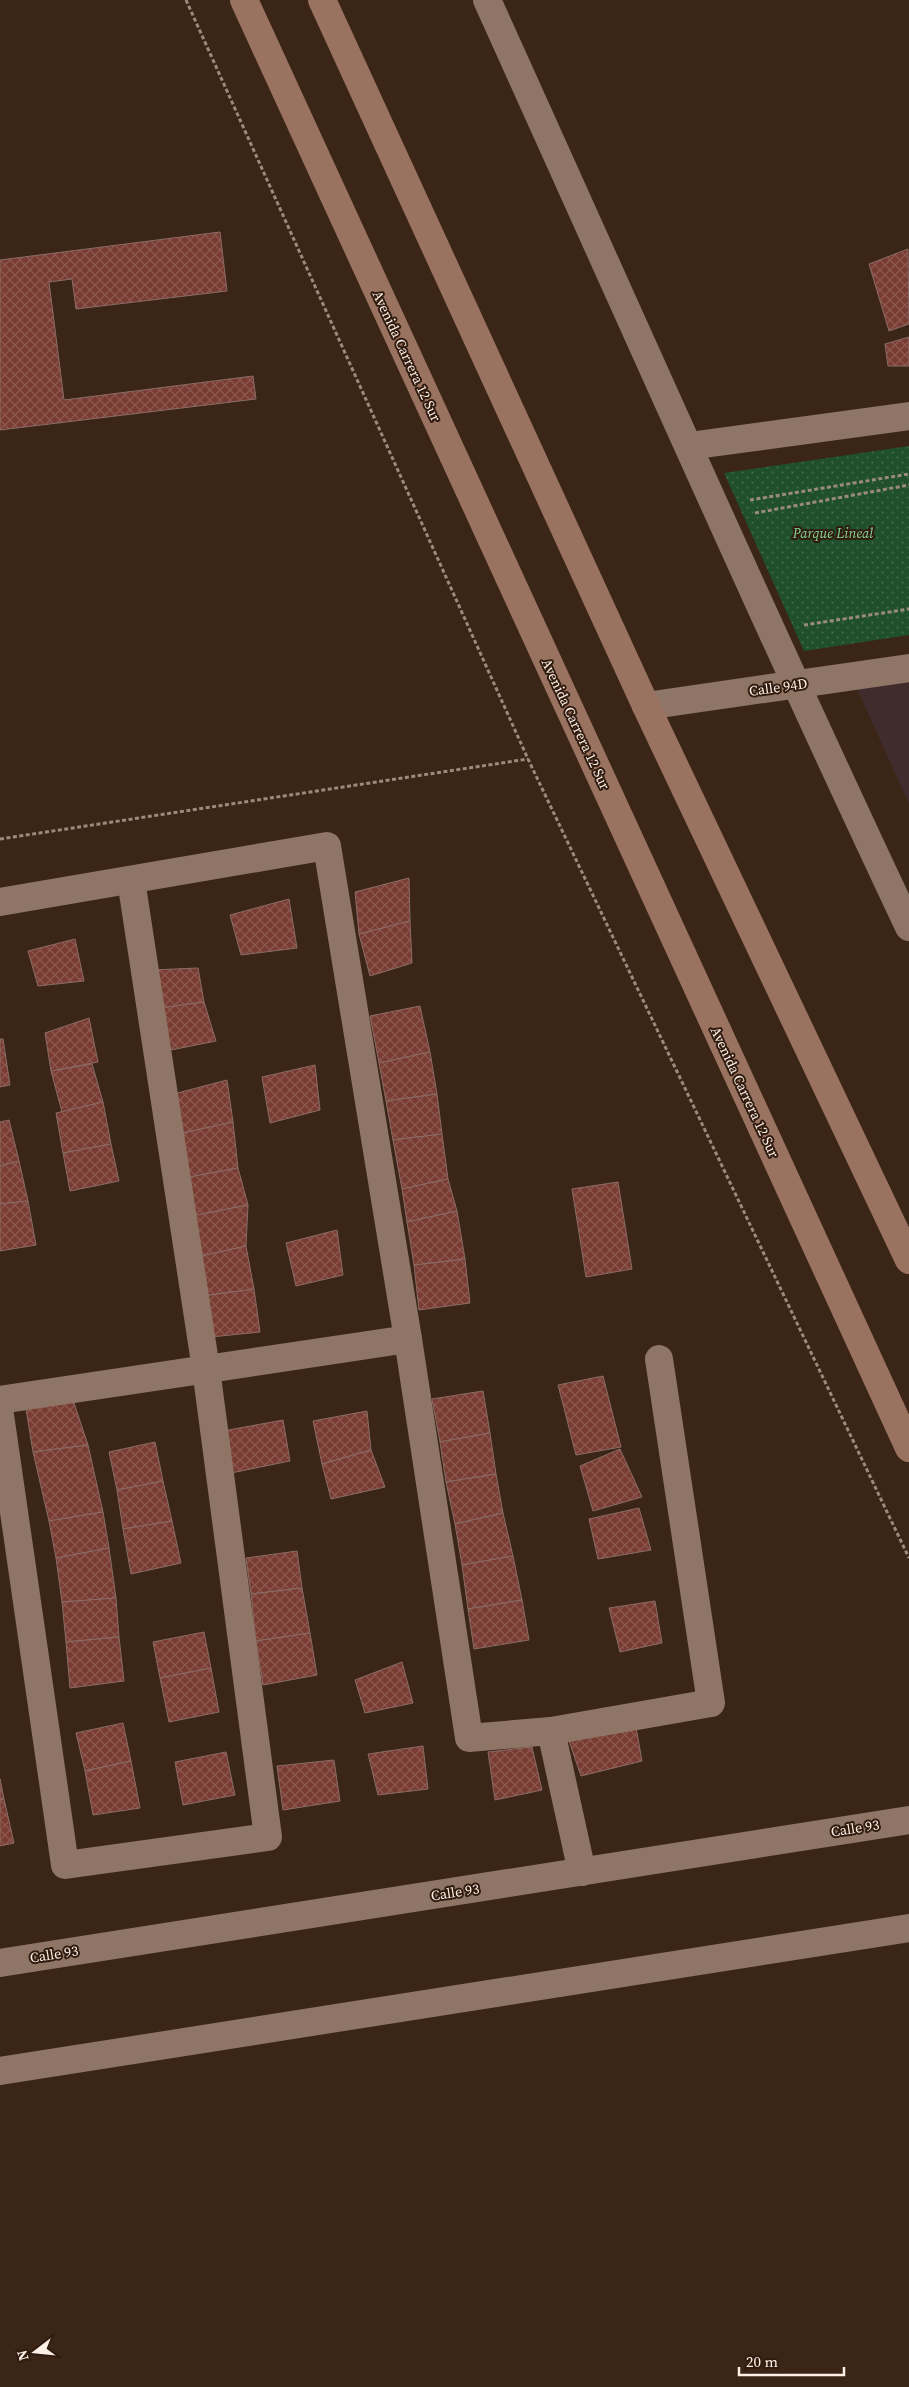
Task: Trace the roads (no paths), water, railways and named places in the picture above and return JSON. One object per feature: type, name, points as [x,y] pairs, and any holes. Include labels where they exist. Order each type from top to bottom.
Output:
[{"type":"street","name":"Avenida Carrera 12 Sur","points":[[244,0],[909,1448]]},
{"type":"street","points":[[322,0],[646,706],[909,1260]]},
{"type":"street","points":[[487,0],[794,684],[909,927]]},
{"type":"street","points":[[688,446],[909,416]]},
{"type":"street","name":"Calle 94D","points":[[646,706],[909,668]]},
{"type":"street","points":[[0,902],[327,846],[408,1339],[469,1738],[551,1731],[711,1704],[659,1359]]},
{"type":"street","points":[[0,1415],[65,1865],[268,1837],[206,1369],[131,880]]},
{"type":"street","points":[[0,1400],[408,1339]]},
{"type":"street","points":[[551,1731],[582,1872]]},
{"type":"street","name":"Calle 93","points":[[0,1963],[909,1820]]},
{"type":"street","points":[[0,2071],[909,1928]]},
{"type":"park label","name":"Parque Lineal","points":[[833,533]]}]
